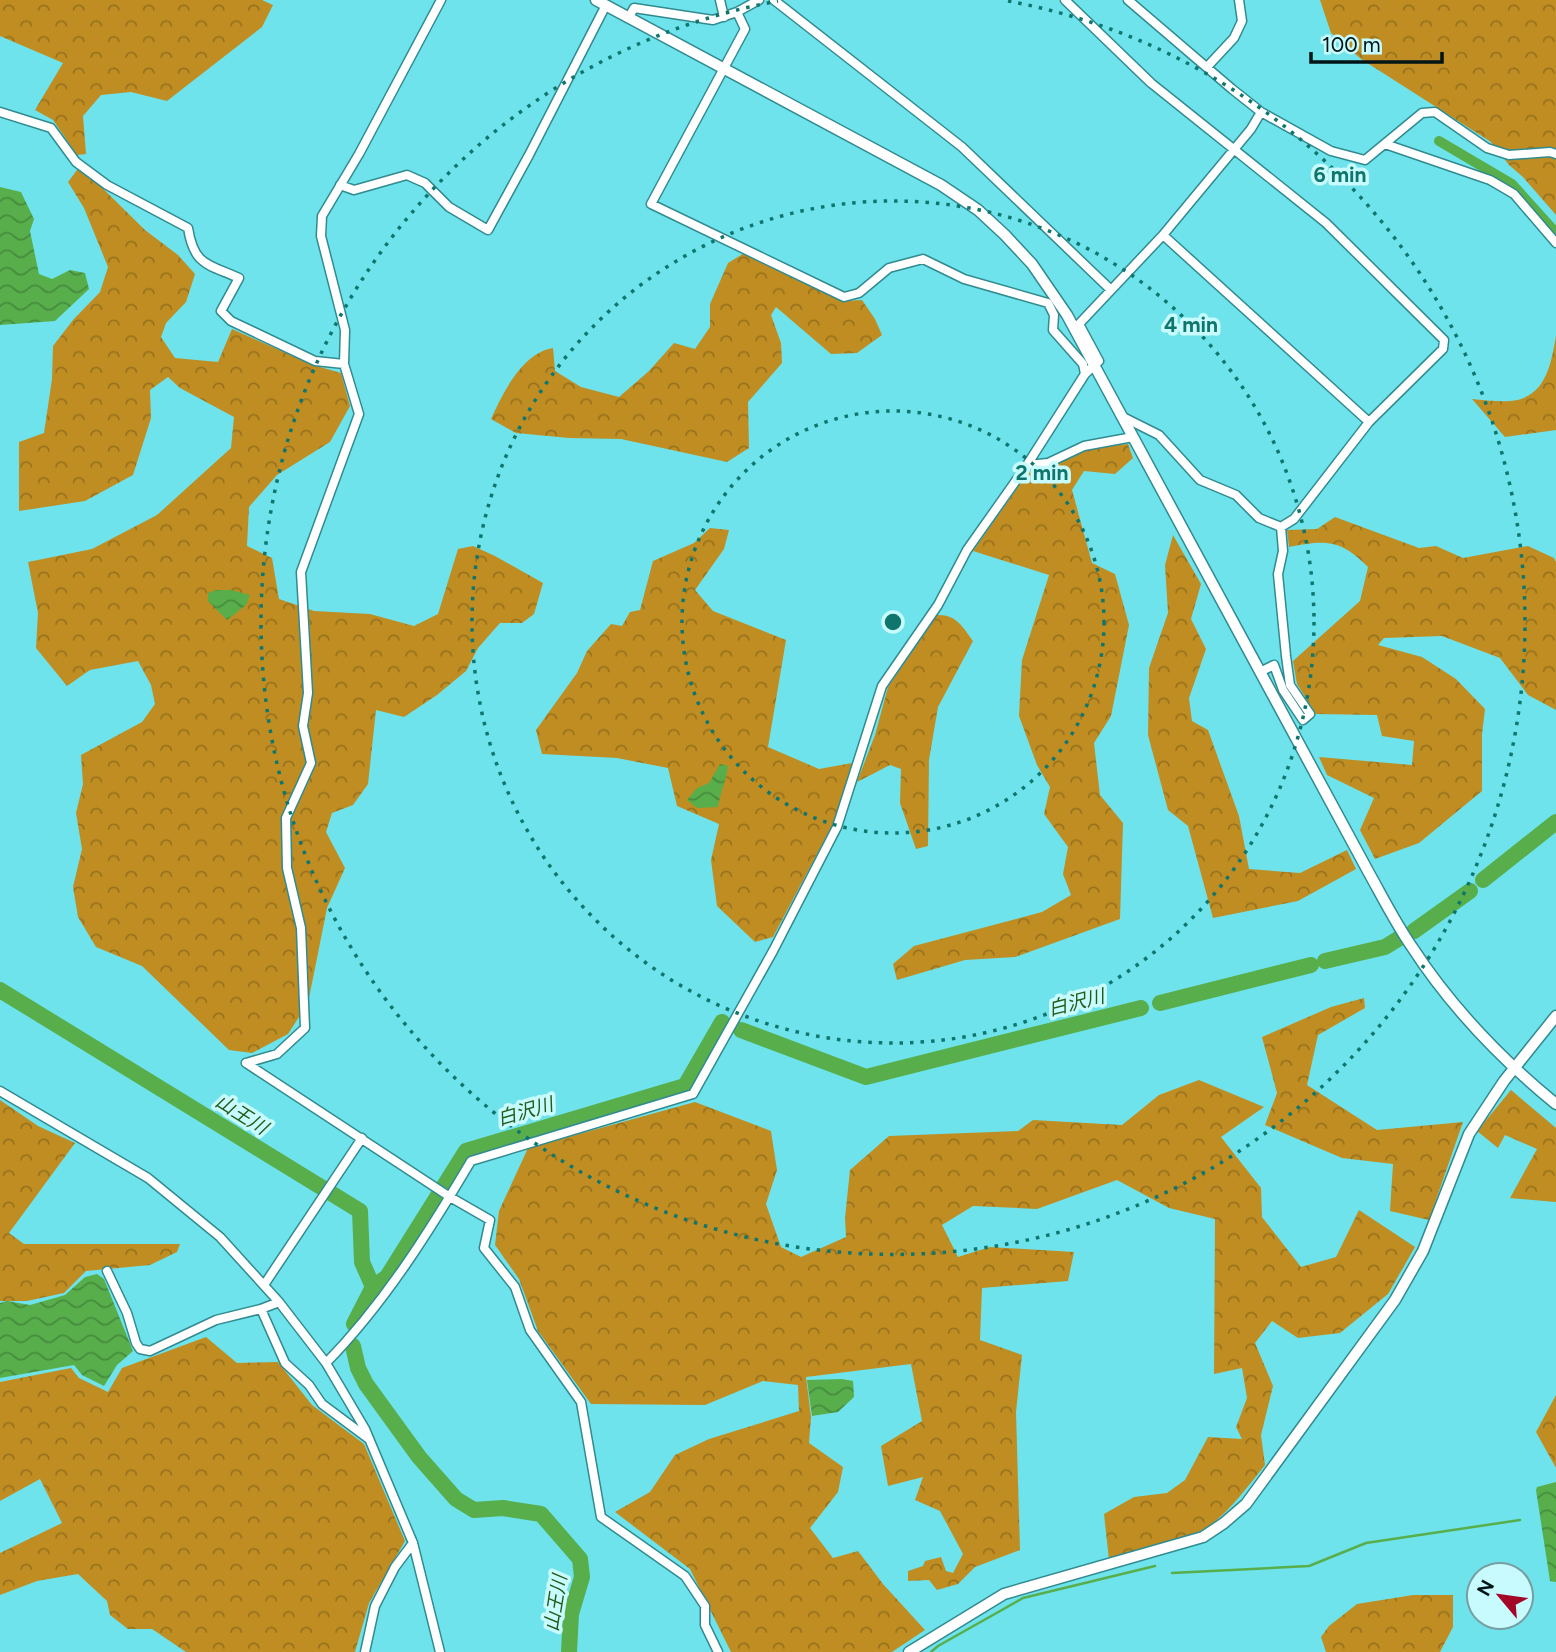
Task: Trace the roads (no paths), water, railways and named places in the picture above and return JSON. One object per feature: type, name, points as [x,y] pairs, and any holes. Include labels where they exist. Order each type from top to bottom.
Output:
[{"type":"street","points":[[440,0],[322,216],[320,236],[345,330],[344,364],[359,414],[301,572],[308,693],[303,726],[311,763],[286,818],[287,868],[301,928],[305,1028],[277,1054],[246,1063],[450,1197],[490,1220],[484,1248],[515,1287],[530,1329],[581,1402],[601,1517],[685,1576],[705,1606],[705,1625],[718,1652]]},
{"type":"street","points":[[719,0],[724,17]]},
{"type":"street","points":[[629,17],[634,8],[713,20],[737,12],[759,0]]},
{"type":"street","points":[[774,0],[962,147],[1111,289]]},
{"type":"street","points":[[1065,0],[1151,83],[1326,223],[1444,340],[1443,349],[1369,422],[1294,519],[1281,527]]},
{"type":"street","points":[[1128,0],[1261,112],[1331,151],[1365,160],[1422,113],[1435,112],[1487,148],[1509,155],[1550,152],[1556,154]]},
{"type":"street","points":[[1207,67],[1234,38],[1242,21],[1239,0]]},
{"type":"street","points":[[340,185],[354,190],[407,175],[425,183],[449,207],[488,230],[529,155],[601,3],[878,149],[978,210],[1032,264],[1067,315],[1412,947],[1456,1007],[1514,1069],[1556,1104]]},
{"type":"street","points":[[737,12],[745,29],[651,204],[844,297],[859,293],[889,268],[923,259],[964,279],[1048,303],[1054,315],[1053,330],[1083,364],[1085,374]]},
{"type":"street","points":[[0,112],[51,128],[76,162],[107,185],[188,228],[190,242],[200,261],[239,278],[221,311],[231,321],[315,361],[344,364]]},
{"type":"street","points":[[327,1363],[384,1297],[471,1161],[693,1094],[773,951],[837,827],[882,687],[938,605],[967,550],[1027,465],[1085,374],[1100,361],[1079,324],[1163,235],[1251,129],[1261,112]]},
{"type":"street","points":[[1385,144],[1490,180],[1514,194],[1556,243]]},
{"type":"street","points":[[1163,235],[1369,422]]},
{"type":"street","points":[[1121,416],[1158,435],[1199,480],[1236,495],[1259,517],[1281,527]]},
{"type":"street","points":[[1027,465],[1048,463],[1084,446],[1133,437]]},
{"type":"street","points":[[1260,672],[1274,665],[1283,690],[1303,720],[1310,713],[1290,685],[1278,574],[1283,551],[1281,527]]},
{"type":"street","points":[[909,1652],[1004,1594],[1203,1537],[1224,1524],[1246,1504],[1395,1300],[1423,1251],[1469,1133],[1556,1016]]},
{"type":"street","points":[[0,1091],[148,1178],[220,1237],[279,1301],[327,1363],[369,1439],[413,1543],[440,1652]]},
{"type":"street","points":[[264,1285],[362,1138]]},
{"type":"street","points":[[107,1272],[127,1313],[136,1343],[140,1349],[150,1351],[216,1320],[261,1310],[279,1301]]},
{"type":"street","points":[[261,1310],[285,1363],[309,1385],[322,1404],[369,1439]]},
{"type":"street","points":[[365,1652],[375,1606],[395,1567],[413,1543]]},
{"type":"water","points":[[0,187],[21,192],[34,219],[30,231],[39,274],[52,279],[70,270],[85,273],[89,289],[55,321],[0,325]]},
{"type":"water","points":[[231,590],[250,595],[246,605],[227,620],[208,601],[208,593]]},
{"type":"water","points":[[720,764],[728,766],[718,807],[697,808],[687,800],[697,788],[709,783]]},
{"type":"water","points":[[97,1274],[104,1279],[133,1351],[117,1365],[104,1386],[82,1375],[74,1365],[0,1378],[0,1303],[7,1301],[30,1305],[65,1295],[85,1277]]},
{"type":"water","points":[[807,1380],[853,1381],[854,1397],[838,1412],[812,1416]]},
{"type":"water","points":[[1556,1482],[1556,1582],[1550,1581],[1536,1490],[1537,1487]]},
{"type":"waterway","points":[[1439,141],[1512,184],[1556,233]]},
{"type":"waterway","name":"白沢川","points":[[1483,880],[1556,822]]},
{"type":"waterway","name":"白沢川","points":[[1414,931],[1470,891]]},
{"type":"waterway","name":"白沢川","points":[[1325,961],[1385,947],[1398,939]]},
{"type":"waterway","name":"白沢川","points":[[1160,1003],[1311,965]]},
{"type":"waterway","name":"山王川","points":[[0,990],[360,1211],[362,1262],[373,1287]]},
{"type":"waterway","name":"白沢川","points":[[741,1030],[866,1077],[1141,1008]]},
{"type":"waterway","name":"白沢川","points":[[354,1324],[373,1287],[387,1277],[466,1151],[685,1086],[722,1022]]},
{"type":"waterway","name":"山王川","points":[[353,1346],[358,1368],[366,1384],[419,1457],[456,1499],[474,1510],[503,1508],[541,1514],[580,1559],[582,1577],[571,1614],[569,1652]]},
{"type":"waterway","points":[[1172,1573],[1309,1566],[1366,1543],[1520,1520]]},
{"type":"waterway","points":[[931,1652],[1023,1598],[1155,1566]]}]
